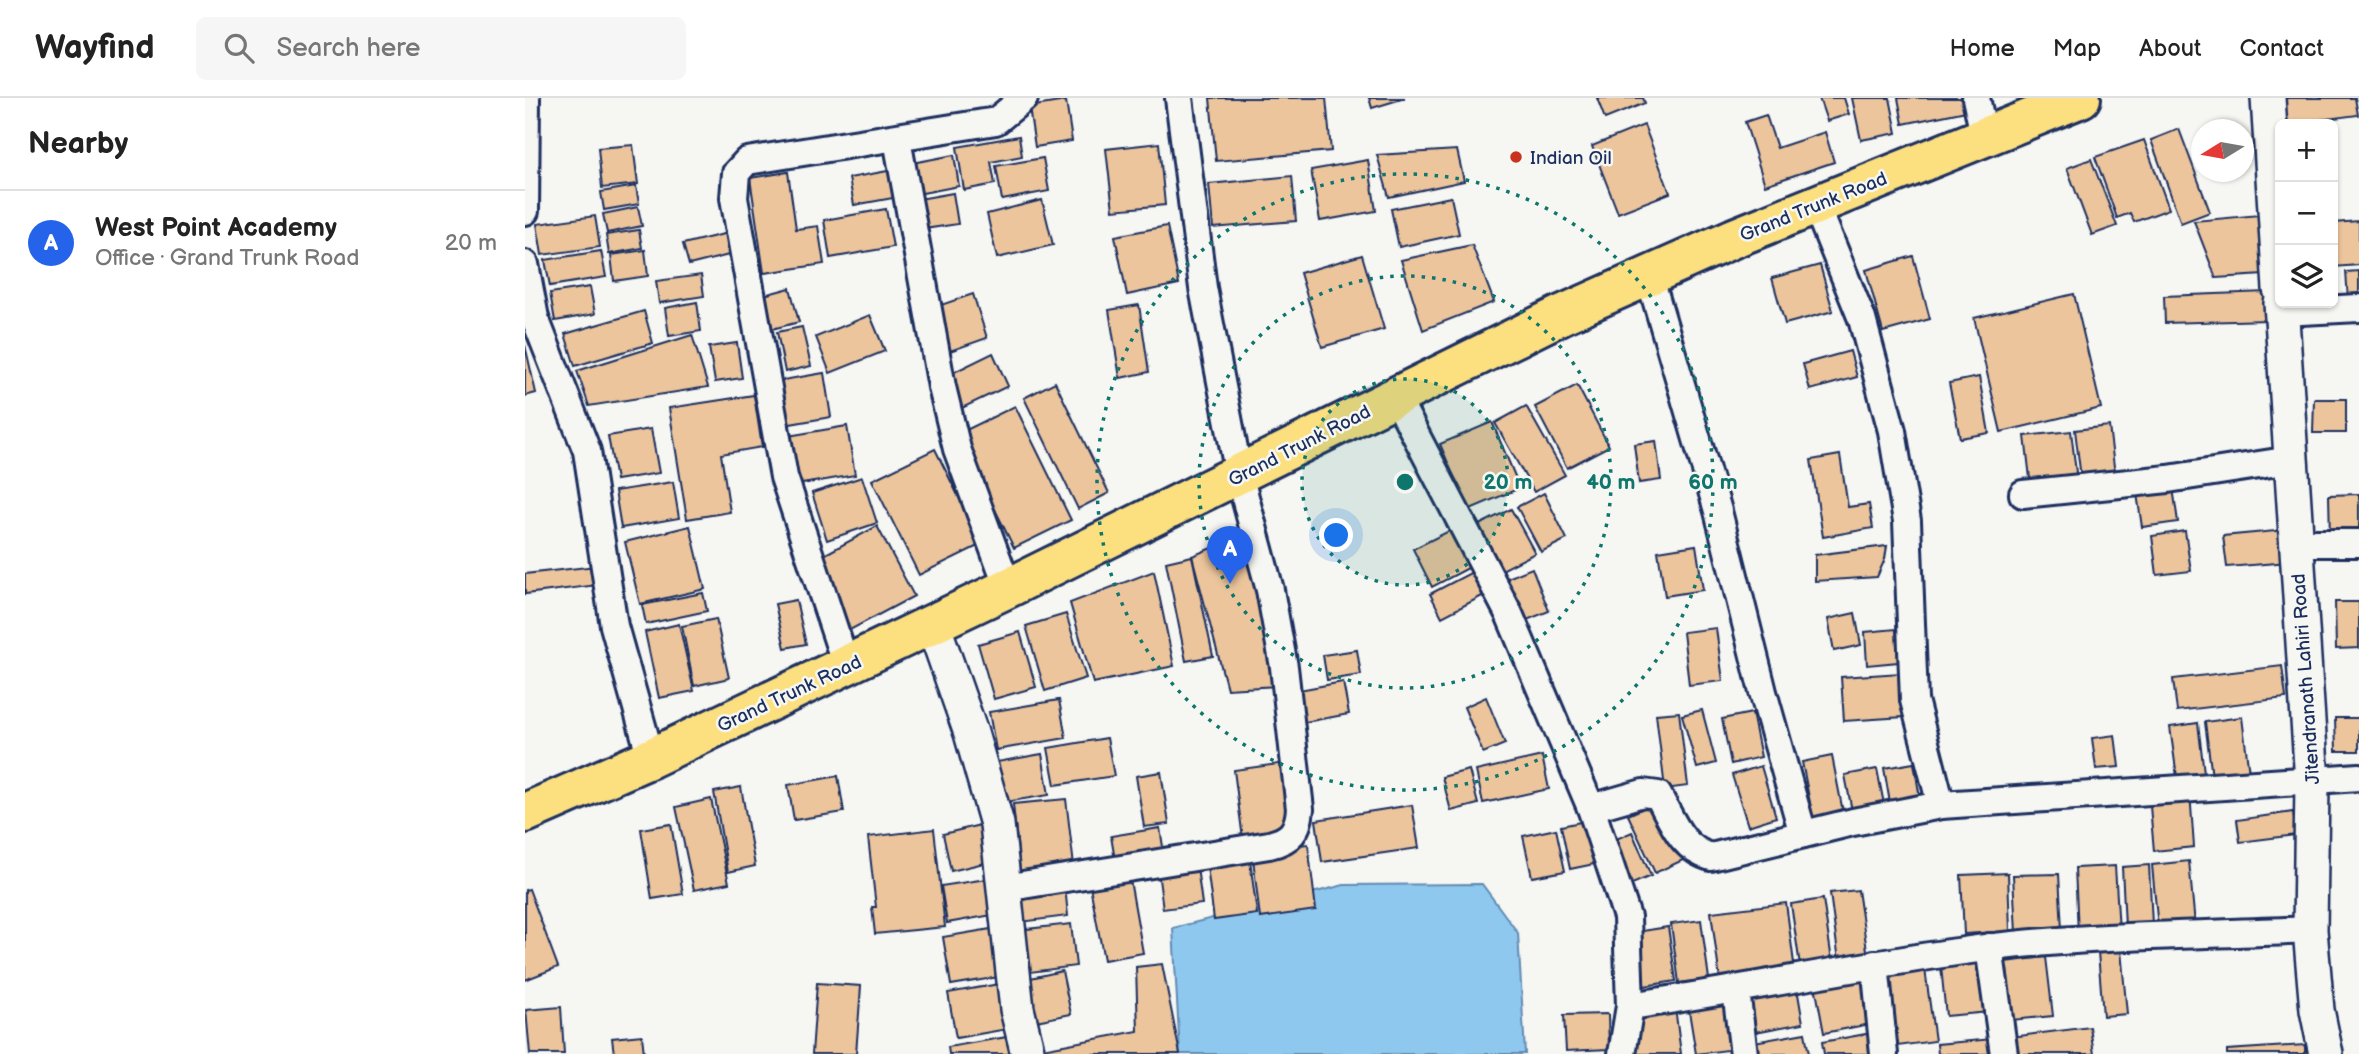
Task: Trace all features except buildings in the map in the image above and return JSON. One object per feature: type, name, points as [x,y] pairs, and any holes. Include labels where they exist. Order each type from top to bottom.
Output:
[{"type":"main road","name":"Grand Trunk Road","points":[[525,813],[651,758],[933,624],[1649,275],[1984,135],[2081,98]]},
{"type":"street","points":[[525,211],[526,98]]},
{"type":"street","points":[[846,665],[784,477],[734,198],[736,173],[747,161],[996,121],[1024,98]]},
{"type":"street","points":[[1004,888],[1269,845],[1292,836],[1299,826],[1300,809],[1284,667],[1270,590],[1239,475],[1203,288],[1179,98]]},
{"type":"street","points":[[1976,98],[1984,135]]},
{"type":"street","name":"Jitendranath Lahiri Road","points":[[2268,98],[2277,245]]},
{"type":"street","points":[[897,139],[942,387],[957,449],[1008,588]]},
{"type":"street","points":[[1816,205],[1862,319],[1892,431],[1907,521],[1914,700],[1941,805]]},
{"type":"street","points":[[525,264],[535,318],[587,451],[614,625],[651,758]]},
{"type":"street","points":[[1649,275],[1718,511],[1763,692],[1803,834]]},
{"type":"street","points":[[2338,306],[2359,308]]},
{"type":"street","name":"Jitendranath Lahiri Road","points":[[2281,308],[2312,782],[2310,930],[2317,1010],[2326,1054]]},
{"type":"street","points":[[1396,397],[1509,614],[1591,808],[1627,917],[1631,961],[1630,1006],[1622,1054]]},
{"type":"street","points":[[2023,494],[2168,479],[2291,460]]},
{"type":"street","points":[[2297,543],[2359,543]]},
{"type":"street","points":[[933,624],[971,733],[997,824],[1017,1009],[1028,1054]]},
{"type":"street","points":[[1591,808],[1643,793],[1658,795],[1681,837],[1698,853],[1711,857],[1803,834],[1941,805],[2359,777]]},
{"type":"street","points":[[1630,1006],[1736,991],[1875,964],[1989,947],[2310,930]]},
{"type":"street","points":[[1989,947],[2004,1054]]},
{"type":"street","points":[[1875,964],[1884,1054]]},
{"type":"street","points":[[1736,991],[1744,1054]]},
{"type":"water","points":[[1482,884],[1518,933],[1525,1054],[1180,1054],[1173,928],[1344,885]]},
{"type":"place","name":"Indian Oil","points":[[1516,157]]},
{"type":"place","name":"West Point Academy","points":[[1230,584]]}]
